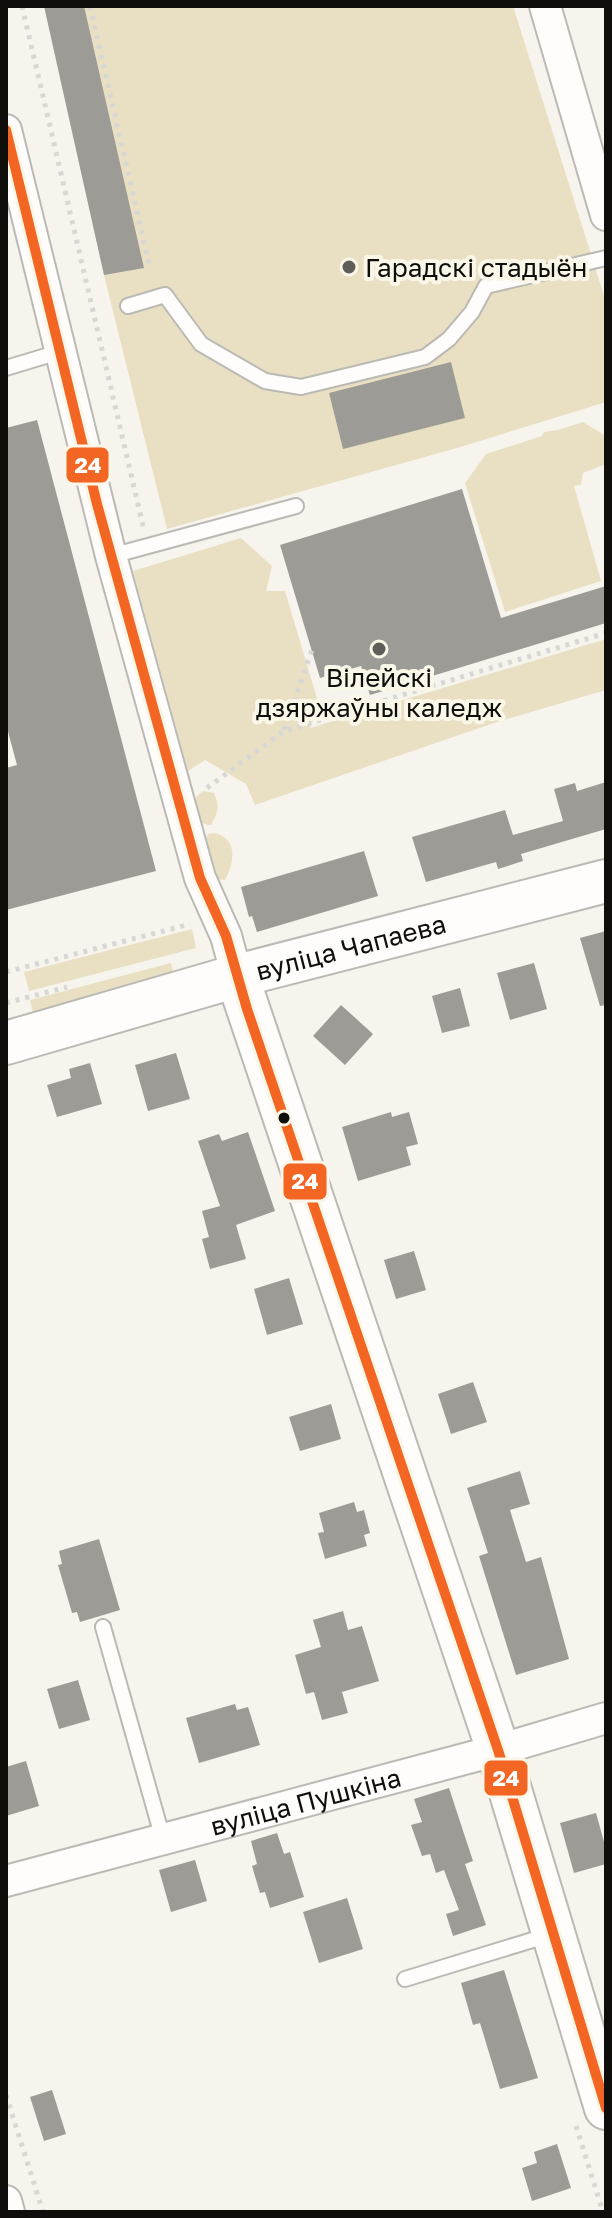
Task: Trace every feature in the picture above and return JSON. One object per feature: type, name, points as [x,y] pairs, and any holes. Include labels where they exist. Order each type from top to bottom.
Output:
[{"type":"main road","name":"вуліца Чапаева","points":[[6,1043],[237,976],[606,881]]},
{"type":"main road","points":[[237,976],[498,1750],[606,2108]]},
{"type":"street","points":[[545,6],[606,215]]},
{"type":"street","points":[[6,130],[111,556],[200,878],[226,936],[237,976]]},
{"type":"street","name":"вуліца Пушкіна","points":[[6,1881],[498,1750],[606,1718]]},
{"type":"street","points":[[6,2202],[9,2212]]},
{"type":"lane","points":[[128,306],[165,295],[201,344],[265,381],[301,387],[425,357],[449,339],[472,312],[486,286],[606,258]]},
{"type":"lane","points":[[6,368],[59,352]]},
{"type":"lane","points":[[111,556],[296,506]]},
{"type":"lane","points":[[103,1627],[163,1839]]},
{"type":"lane","points":[[405,1979],[553,1934]]},
{"type":"path","points":[[22,6],[148,547]]},
{"type":"path","points":[[90,6],[149,264]]},
{"type":"path","points":[[207,788],[284,731],[606,633]]},
{"type":"path","points":[[284,731],[312,650]]},
{"type":"path","points":[[6,972],[199,922]]},
{"type":"path","points":[[6,2095],[43,2212]]},
{"type":"shaded area","name":"Гарадскі стадыён","points":[[44,6],[513,6],[606,302],[606,402],[457,448],[167,529],[104,275]]},
{"type":"shaded area","points":[[583,422],[606,436],[606,464],[583,473],[581,485],[574,486],[601,581],[505,612],[465,483],[486,454],[542,436],[544,432]]},
{"type":"shaded area","points":[[241,538],[272,566],[266,591],[285,591],[319,705],[310,728],[606,639],[606,690],[497,722],[255,805],[246,784],[205,760],[188,771],[133,571]]},
{"type":"shaded area","points":[[203,791],[214,793],[218,806],[211,825],[195,817],[193,806]]},
{"type":"shaded area","points":[[214,833],[228,840],[231,846],[231,867],[225,880],[217,879],[203,848],[208,834]]},
{"type":"shaded area","points":[[192,929],[196,948],[29,991],[24,972]]},
{"type":"shaded area","points":[[171,963],[174,976],[33,1013],[30,1000]]},
{"type":"building","points":[[44,6],[84,6],[144,268],[104,275]]},
{"type":"building","points":[[451,362],[465,418],[343,449],[329,393]]},
{"type":"building","points":[[37,420],[156,871],[6,910],[6,768],[17,765],[6,724],[6,428]]},
{"type":"building","points":[[462,489],[501,618],[606,586],[606,623],[370,695],[361,666],[320,678],[280,545]]},
{"type":"building","points":[[606,782],[606,829],[521,854],[523,861],[498,869],[496,862],[426,882],[412,837],[505,810],[513,835],[563,821],[554,789],[575,783],[577,791]]},
{"type":"building","points":[[364,851],[378,896],[257,932],[252,916],[249,917],[241,887]]},
{"type":"building","points":[[606,931],[606,1005],[600,1006],[580,938]]},
{"type":"building","points":[[534,963],[547,1009],[510,1020],[497,973]]},
{"type":"building","points":[[460,988],[470,1026],[442,1033],[432,996]]},
{"type":"building","points":[[341,1005],[373,1034],[345,1065],[313,1036]]},
{"type":"building","points":[[176,1053],[190,1099],[148,1111],[135,1065]]},
{"type":"building","points":[[90,1063],[102,1104],[57,1117],[47,1085],[71,1078],[69,1069]]},
{"type":"building","points":[[391,1112],[392,1117],[409,1112],[418,1144],[406,1147],[411,1165],[358,1181],[342,1127]]},
{"type":"building","points":[[248,1132],[275,1211],[236,1225],[246,1259],[210,1269],[202,1239],[209,1237],[202,1211],[220,1206],[198,1141],[219,1134],[222,1141]]},
{"type":"building","points":[[414,1251],[426,1290],[396,1299],[384,1260]]},
{"type":"building","points":[[289,1278],[303,1324],[267,1335],[254,1289]]},
{"type":"building","points":[[473,1382],[487,1422],[451,1434],[438,1394]]},
{"type":"building","points":[[331,1404],[341,1439],[300,1451],[289,1417]]},
{"type":"building","points":[[520,1471],[530,1504],[510,1510],[526,1562],[541,1557],[569,1659],[516,1675],[479,1556],[488,1553],[467,1488]]},
{"type":"building","points":[[354,1502],[357,1512],[364,1510],[370,1533],[364,1535],[367,1546],[325,1559],[318,1533],[324,1532],[319,1513]]},
{"type":"building","points":[[99,1539],[120,1610],[80,1622],[77,1612],[72,1613],[58,1565],[62,1564],[59,1551]]},
{"type":"building","points":[[343,1611],[348,1630],[362,1626],[379,1681],[342,1692],[348,1713],[322,1720],[314,1692],[306,1694],[295,1655],[321,1647],[313,1620]]},
{"type":"building","points":[[78,1680],[90,1720],[59,1729],[47,1689]]},
{"type":"building","points":[[235,1704],[237,1710],[248,1707],[260,1745],[199,1763],[186,1718]]},
{"type":"building","points":[[26,1761],[39,1806],[6,1816],[6,1767]]},
{"type":"building","points":[[449,1788],[473,1861],[465,1864],[486,1925],[453,1936],[446,1914],[459,1910],[444,1870],[436,1873],[430,1854],[422,1856],[411,1825],[422,1822],[414,1799]]},
{"type":"building","points":[[596,1813],[606,1849],[606,1864],[574,1873],[560,1823]]},
{"type":"building","points":[[277,1833],[284,1854],[290,1852],[304,1897],[270,1908],[265,1892],[260,1893],[252,1866],[257,1864],[251,1841]]},
{"type":"building","points":[[195,1860],[207,1901],[171,1912],[159,1870]]},
{"type":"building","points":[[347,1898],[363,1949],[319,1963],[303,1912]]},
{"type":"building","points":[[504,1970],[538,2078],[500,2089],[480,2023],[473,2025],[461,1983]]},
{"type":"building","points":[[52,2090],[66,2134],[44,2141],[30,2097]]},
{"type":"building","points":[[557,2144],[571,2188],[532,2201],[522,2168],[537,2163],[534,2152]]},
{"type":"transit line","name":"24","points":[[6,130],[97,504],[200,878],[226,936],[247,1009],[498,1750],[606,2108]]},
{"type":"place","name":"Гарадскі стадыён","points":[[349,267]]},
{"type":"place","name":"Вілейскі дзяржаўны каледж","points":[[379,649]]}]
